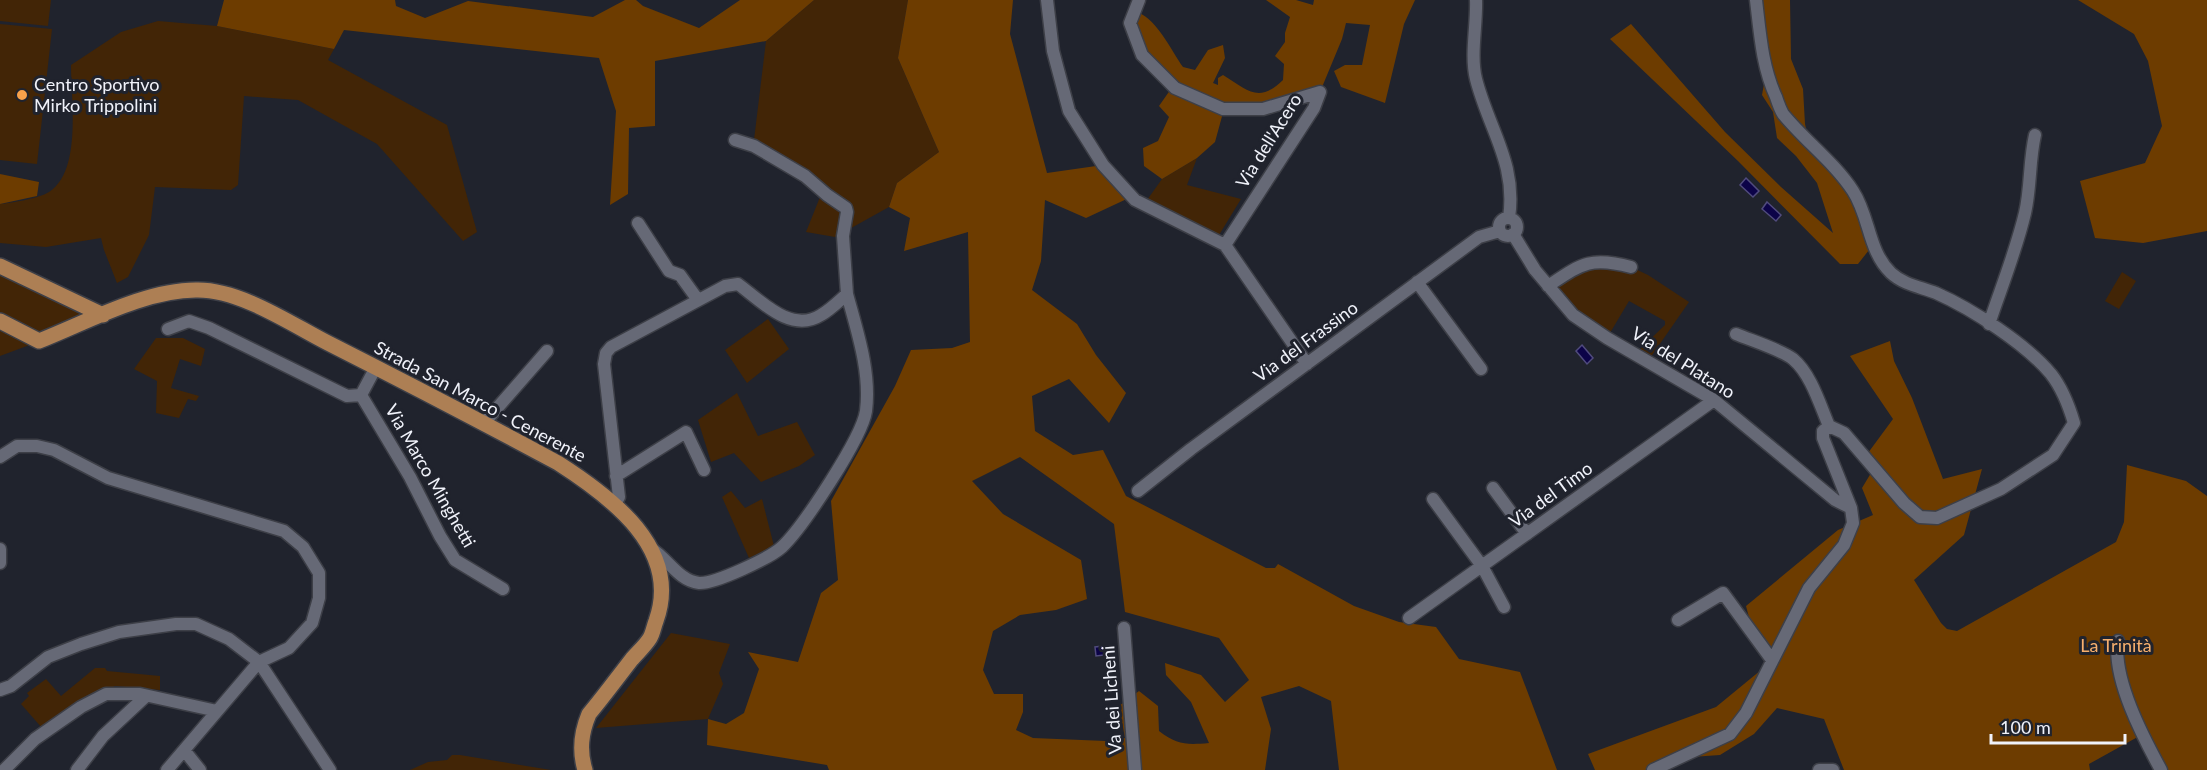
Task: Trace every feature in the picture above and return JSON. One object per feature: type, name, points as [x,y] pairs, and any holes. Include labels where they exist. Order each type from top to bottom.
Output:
[{"type":"main road","points":[[0,266],[103,315]]},
{"type":"main road","name":"Strada San Marco - Cenerente","points":[[0,321],[39,341],[147,298],[171,291],[217,292],[262,309],[484,423],[558,463],[615,504],[652,549],[661,571],[663,589],[660,609],[650,638],[589,714],[581,739],[585,770]]},
{"type":"street","points":[[1047,0],[1053,51],[1070,111],[1103,165],[1135,200],[1225,245],[1307,364]]},
{"type":"street","name":"Via dell'Acero","points":[[1139,0],[1130,23],[1142,55],[1175,88],[1223,109],[1263,108],[1320,92],[1314,108],[1225,245]]},
{"type":"street","points":[[1476,0],[1476,77],[1509,172],[1511,204],[1509,218]]},
{"type":"street","points":[[1736,334],[1793,359],[1812,387],[1829,426],[1844,433],[1904,503],[1920,517],[1937,518],[2001,489],[2053,455],[2074,423],[2069,406],[2051,374],[2011,338],[1936,294],[1903,282],[1890,272],[1874,249],[1854,192],[1782,112],[1764,65],[1756,0]]},
{"type":"street","points":[[1989,324],[2024,215],[2035,135]]},
{"type":"street","points":[[652,549],[685,579],[700,583],[715,581],[772,554],[796,531],[829,483],[858,433],[865,415],[867,397],[861,346],[847,294],[843,236],[846,208],[805,176],[754,146],[735,140]]},
{"type":"street","points":[[1509,218],[1516,226],[1513,234],[1505,235],[1500,231],[1499,226],[1501,220],[1509,218]]},
{"type":"street","points":[[638,223],[669,271],[680,275],[698,300]]},
{"type":"street","name":"Via del Frassino","points":[[1138,491],[1191,449],[1479,237],[1500,231]]},
{"type":"street","name":"Via del Platano","points":[[1513,234],[1535,270],[1573,315],[1588,327],[1714,400],[1835,500],[1851,508]]},
{"type":"street","points":[[1548,286],[1589,262],[1612,262],[1631,267]]},
{"type":"street","points":[[1417,282],[1481,369]]},
{"type":"street","points":[[615,504],[619,497],[604,364],[610,347],[725,286],[738,284],[778,314],[800,322],[821,316],[847,294]]},
{"type":"street","name":"Via Marco Minghetti","points":[[168,329],[189,321],[214,330],[347,396],[361,395]]},
{"type":"street","points":[[484,423],[547,351]]},
{"type":"street","name":"Via Marco Minghetti","points":[[361,395],[376,367]]},
{"type":"street","name":"Via Marco Minghetti","points":[[361,395],[410,477],[455,560],[503,590]]},
{"type":"street","name":"Via del Timo","points":[[1409,618],[1714,400]]},
{"type":"street","points":[[1662,769],[1730,734],[1746,713],[1809,588],[1844,545],[1853,523],[1851,508],[1823,438],[1823,430],[1829,426]]},
{"type":"street","points":[[616,476],[686,432],[704,470]]},
{"type":"street","points":[[0,457],[17,446],[37,446],[54,450],[108,478],[284,531],[303,547],[320,573],[320,598],[312,623],[289,648],[258,662],[167,770]]},
{"type":"street","points":[[1493,488],[1527,534]]},
{"type":"street","points":[[1433,499],[1482,566],[1504,607]]},
{"type":"street","points":[[0,549],[0,563]]},
{"type":"street","points":[[1678,620],[1723,593],[1772,660]]},
{"type":"street","points":[[0,690],[11,686],[48,657],[119,632],[196,624],[229,639],[258,662],[330,770]]},
{"type":"street","name":"Va dei Licheni","points":[[1124,628],[1135,770]]},
{"type":"street","points":[[2118,641],[2116,652],[2126,696],[2161,770]]},
{"type":"street","points":[[4,770],[35,739],[81,707],[106,694],[146,696],[217,711]]},
{"type":"street","points":[[77,770],[103,736],[146,696]]},
{"type":"street","points":[[184,750],[200,770]]},
{"type":"street","points":[[1818,770],[1833,770]]},
{"type":"shaded area","points":[[0,0],[51,0],[48,26],[0,21]]},
{"type":"shaded area","points":[[814,0],[908,0],[898,58],[939,152],[897,183],[889,207],[835,237],[806,232],[820,197],[754,140],[766,41]]},
{"type":"shaded area","points":[[158,21],[217,26],[334,49],[328,60],[447,125],[477,232],[463,241],[377,144],[298,100],[244,96],[238,185],[231,190],[155,187],[149,235],[128,277],[117,283],[101,238],[46,247],[0,243],[0,204],[33,198],[49,192],[59,182],[66,168],[70,152],[73,115],[71,65],[121,32]]},
{"type":"shaded area","name":"Centro Sportivo Mirko Trippolini","points":[[0,24],[52,29],[37,164],[0,160]]},
{"type":"shaded area","points":[[1197,158],[1187,185],[1241,199],[1219,235],[1147,200],[1162,179]]},
{"type":"shaded area","points":[[1746,178],[1759,191],[1753,197],[1740,185]]},
{"type":"shaded area","points":[[1767,202],[1781,215],[1776,221],[1762,209]]},
{"type":"shaded area","points":[[1589,262],[1631,267],[1648,275],[1689,302],[1648,361],[1635,354],[1665,325],[1665,321],[1629,301],[1607,338],[1548,286]]},
{"type":"shaded area","points":[[0,271],[94,314],[38,337],[0,317]]},
{"type":"shaded area","points":[[2122,272],[2136,281],[2119,309],[2105,301]]},
{"type":"shaded area","points":[[768,319],[789,349],[747,383],[725,350]]},
{"type":"shaded area","points":[[0,325],[35,343],[0,356]]},
{"type":"shaded area","points":[[156,338],[183,338],[205,349],[201,366],[180,359],[171,388],[199,396],[196,401],[188,399],[179,418],[156,413],[157,381],[134,369]]},
{"type":"shaded area","points":[[1582,345],[1593,358],[1587,364],[1576,351]]},
{"type":"shaded area","points":[[737,393],[758,436],[797,422],[815,455],[799,466],[761,482],[734,453],[711,462],[698,420]]},
{"type":"shaded area","points":[[731,491],[745,508],[762,499],[774,546],[749,558],[722,497]]},
{"type":"shaded area","points":[[671,633],[730,644],[719,673],[723,684],[708,719],[596,728]]},
{"type":"shaded area","points":[[1112,645],[1112,654],[1096,656],[1095,647]]},
{"type":"shaded area","points":[[95,668],[160,676],[160,690],[115,686],[42,728],[21,704],[29,696],[27,693],[46,679],[61,696]]},
{"type":"shaded area","points":[[452,755],[551,770],[410,770],[428,762],[447,760]]},
{"type":"green space","points":[[224,0],[395,0],[396,6],[425,18],[468,1],[593,17],[625,0],[636,0],[643,6],[699,28],[740,0],[814,0],[766,41],[655,61],[655,126],[629,128],[628,194],[610,205],[616,111],[599,58],[344,30],[334,49],[217,26]]},
{"type":"green space","points":[[908,0],[1013,0],[1010,34],[1047,173],[1103,165],[1131,197],[1086,218],[1045,200],[1041,261],[1032,290],[1077,324],[1096,355],[1126,393],[1109,423],[1069,379],[1032,396],[1035,431],[1073,455],[1103,450],[1126,496],[1266,568],[1275,568],[1278,564],[1354,606],[1399,622],[1436,627],[1459,659],[1520,672],[1557,770],[1339,770],[1331,701],[1299,686],[1261,697],[1271,729],[1265,770],[829,770],[827,765],[707,745],[708,719],[726,724],[744,713],[759,669],[748,652],[798,662],[821,593],[838,580],[831,501],[895,386],[911,350],[952,348],[970,342],[968,232],[904,251],[910,218],[889,207],[897,183],[939,152],[898,58]],"holes":[[[1020,457],[1114,524],[1125,612],[1219,638],[1249,680],[1225,702],[1201,675],[1165,663],[1166,675],[1191,702],[1209,743],[1182,743],[1159,731],[1158,706],[1139,691],[1119,706],[1125,738],[1106,741],[1033,738],[1016,730],[1023,712],[1023,694],[994,694],[983,670],[993,631],[1020,615],[1056,610],[1087,599],[1081,560],[1003,514],[972,481]]]},
{"type":"green space","points":[[1266,0],[1296,0],[1313,5],[1314,0],[1415,0],[1404,24],[1385,103],[1341,87],[1334,71],[1345,65],[1362,65],[1370,25],[1346,23],[1342,39],[1320,92],[1263,108],[1224,109],[1215,142],[1197,158],[1162,179],[1144,166],[1143,148],[1158,141],[1169,117],[1159,106],[1173,86],[1142,55],[1134,12],[1149,19],[1183,67],[1195,70],[1208,50],[1223,45],[1225,58],[1213,83],[1218,85],[1218,78],[1223,75],[1246,90],[1260,93],[1283,80],[1284,64],[1275,56],[1285,42],[1290,17]]},
{"type":"green space","points":[[1756,0],[1790,0],[1791,59],[1803,89],[1805,124],[1809,141],[1863,213],[1869,250],[1858,264],[1840,264],[1738,161],[1610,39],[1631,24],[1725,132],[1781,187],[1833,233],[1817,183],[1796,156],[1777,138],[1773,112],[1762,95],[1766,73]]},
{"type":"green space","points":[[2078,0],[2207,0],[2207,231],[2143,243],[2095,238],[2080,181],[2145,163],[2162,126],[2148,61],[2134,34]]},
{"type":"green space","points":[[0,174],[39,182],[37,196],[0,204]]},
{"type":"green space","name":"La Trinità","points":[[1890,341],[1894,361],[1912,398],[1943,479],[1982,469],[1964,535],[1914,580],[1947,629],[1957,631],[2116,542],[2124,522],[2127,465],[2186,481],[2207,496],[2207,770],[2161,770],[2143,734],[2089,764],[2090,770],[1844,770],[1824,719],[1777,708],[1754,734],[1720,755],[1678,758],[1658,770],[1595,770],[1588,754],[1716,707],[1772,661],[1754,636],[1746,606],[1838,530],[1873,515],[1862,488],[1874,468],[1865,457],[1893,419],[1850,356]]},
{"type":"place","name":"Centro Sportivo Mirko Trippolini","points":[[22,95]]}]
